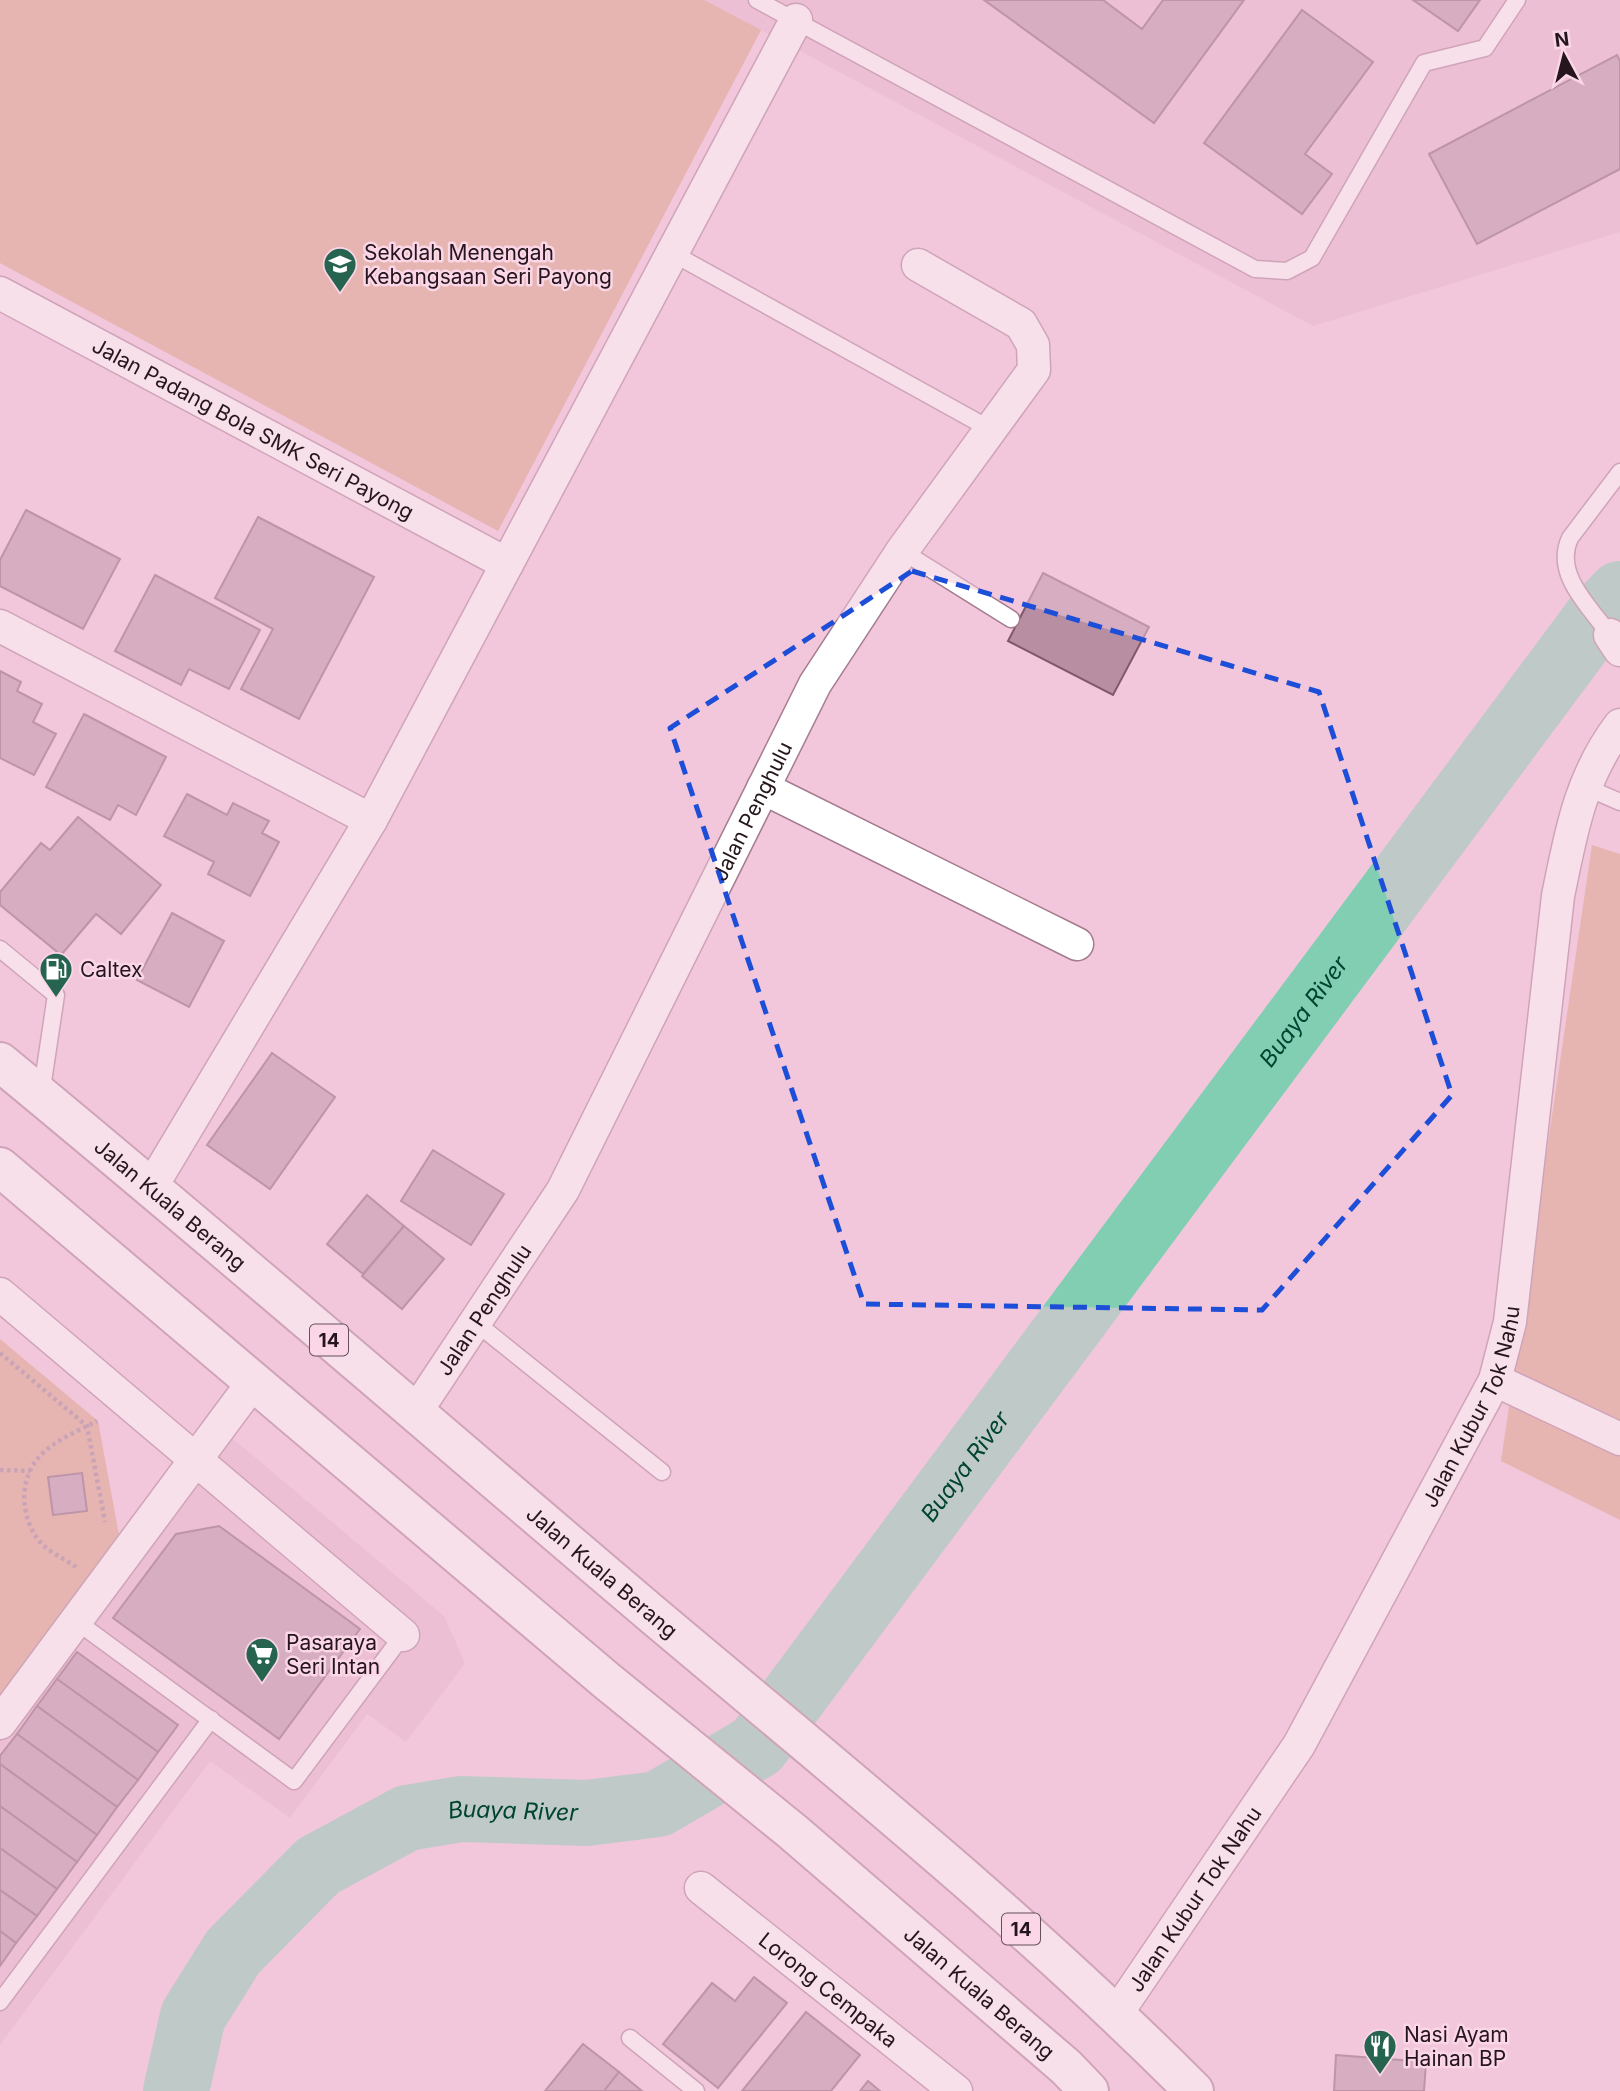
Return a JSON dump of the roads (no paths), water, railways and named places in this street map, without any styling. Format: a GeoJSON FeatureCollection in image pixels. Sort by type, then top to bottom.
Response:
{"type":"FeatureCollection","features":[{"type":"Feature","properties":{"kind":"highway","name":"Jalan Kuala Berang"},"geometry":{"type":"LineString","coordinates":[[0,1062],[658,1619],[843,1772],[1117,2013],[1194,2091]]}},
{"type":"Feature","properties":{"kind":"highway","name":"Jalan Kuala Berang"},"geometry":{"type":"LineString","coordinates":[[0,1167],[607,1681],[793,1832],[1066,2067],[1084,2089]]}},
{"type":"Feature","properties":{"kind":"street"},"geometry":{"type":"LineString","coordinates":[[150,1189],[371,820],[796,20]]}},
{"type":"Feature","properties":{"kind":"street","name":"Jalan Penghulu"},"geometry":{"type":"LineString","coordinates":[[415,1413],[563,1190],[815,684],[902,551],[1034,370],[1033,345],[1021,324],[918,265]]}},
{"type":"Feature","properties":{"kind":"street","name":"Jalan Padang Bola SMK Seri Payong"},"geometry":{"type":"LineString","coordinates":[[0,293],[507,564]]}},
{"type":"Feature","properties":{"kind":"street"},"geometry":{"type":"LineString","coordinates":[[0,626],[371,820]]}},
{"type":"Feature","properties":{"kind":"street","name":"Jalan Kubur Tok Nahu"},"geometry":{"type":"LineString","coordinates":[[1117,2013],[1299,1745],[1495,1380],[1510,1322],[1559,896],[1567,848],[1584,786],[1620,725]]}},
{"type":"Feature","properties":{"kind":"street"},"geometry":{"type":"LineString","coordinates":[[764,788],[1076,944]]}},
{"type":"Feature","properties":{"kind":"street"},"geometry":{"type":"LineString","coordinates":[[0,1294],[402,1634]]}},
{"type":"Feature","properties":{"kind":"street"},"geometry":{"type":"LineString","coordinates":[[1495,1380],[1620,1440]]}},
{"type":"Feature","properties":{"kind":"street"},"geometry":{"type":"LineString","coordinates":[[0,1723],[254,1381]]}},
{"type":"Feature","properties":{"kind":"street","name":"Lorong Cempaka"},"geometry":{"type":"LineString","coordinates":[[701,1888],[956,2091]]}},
{"type":"Feature","properties":{"kind":"lane"},"geometry":{"type":"LineString","coordinates":[[757,0],[1255,269],[1287,271],[1312,258],[1424,63],[1485,48],[1517,0]]}},
{"type":"Feature","properties":{"kind":"lane"},"geometry":{"type":"LineString","coordinates":[[672,253],[990,429]]}},
{"type":"Feature","properties":{"kind":"lane"},"geometry":{"type":"LineString","coordinates":[[1615,643],[1568,577],[1565,548],[1620,472]]}},
{"type":"Feature","properties":{"kind":"lane"},"geometry":{"type":"LineString","coordinates":[[902,551],[1011,619]]}},
{"type":"Feature","properties":{"kind":"lane"},"geometry":{"type":"LineString","coordinates":[[1584,786],[1620,802]]}},
{"type":"Feature","properties":{"kind":"lane"},"geometry":{"type":"LineString","coordinates":[[0,949],[56,995],[41,1096]]}},
{"type":"Feature","properties":{"kind":"lane"},"geometry":{"type":"LineString","coordinates":[[475,1322],[662,1472]]}},
{"type":"Feature","properties":{"kind":"lane"},"geometry":{"type":"LineString","coordinates":[[76,1621],[294,1781],[402,1634]]}},
{"type":"Feature","properties":{"kind":"lane"},"geometry":{"type":"LineString","coordinates":[[0,2003],[211,1719]]}},
{"type":"Feature","properties":{"kind":"lane"},"geometry":{"type":"LineString","coordinates":[[630,2038],[696,2091]]}},
{"type":"Feature","properties":{"kind":"waterway","name":"Buaya River"},"geometry":{"type":"LineString","coordinates":[[176,2091],[193,2016],[233,1952],[318,1866],[407,1818],[461,1809],[587,1813],[658,1804],[757,1746],[1595,620],[1620,594]]}},
{"type":"Feature","properties":{"kind":"place","name":"Sekolah Menengah Kebangsaan Seri Payong"},"geometry":{"type":"Point","coordinates":[340,294]}},
{"type":"Feature","properties":{"kind":"place","name":"Caltex"},"geometry":{"type":"Point","coordinates":[56,999]}},
{"type":"Feature","properties":{"kind":"place","name":"Pasaraya Seri Intan"},"geometry":{"type":"Point","coordinates":[262,1684]}},
{"type":"Feature","properties":{"kind":"place","name":"Nasi Ayam Hainan BP"},"geometry":{"type":"Point","coordinates":[1380,2076]}}]}
